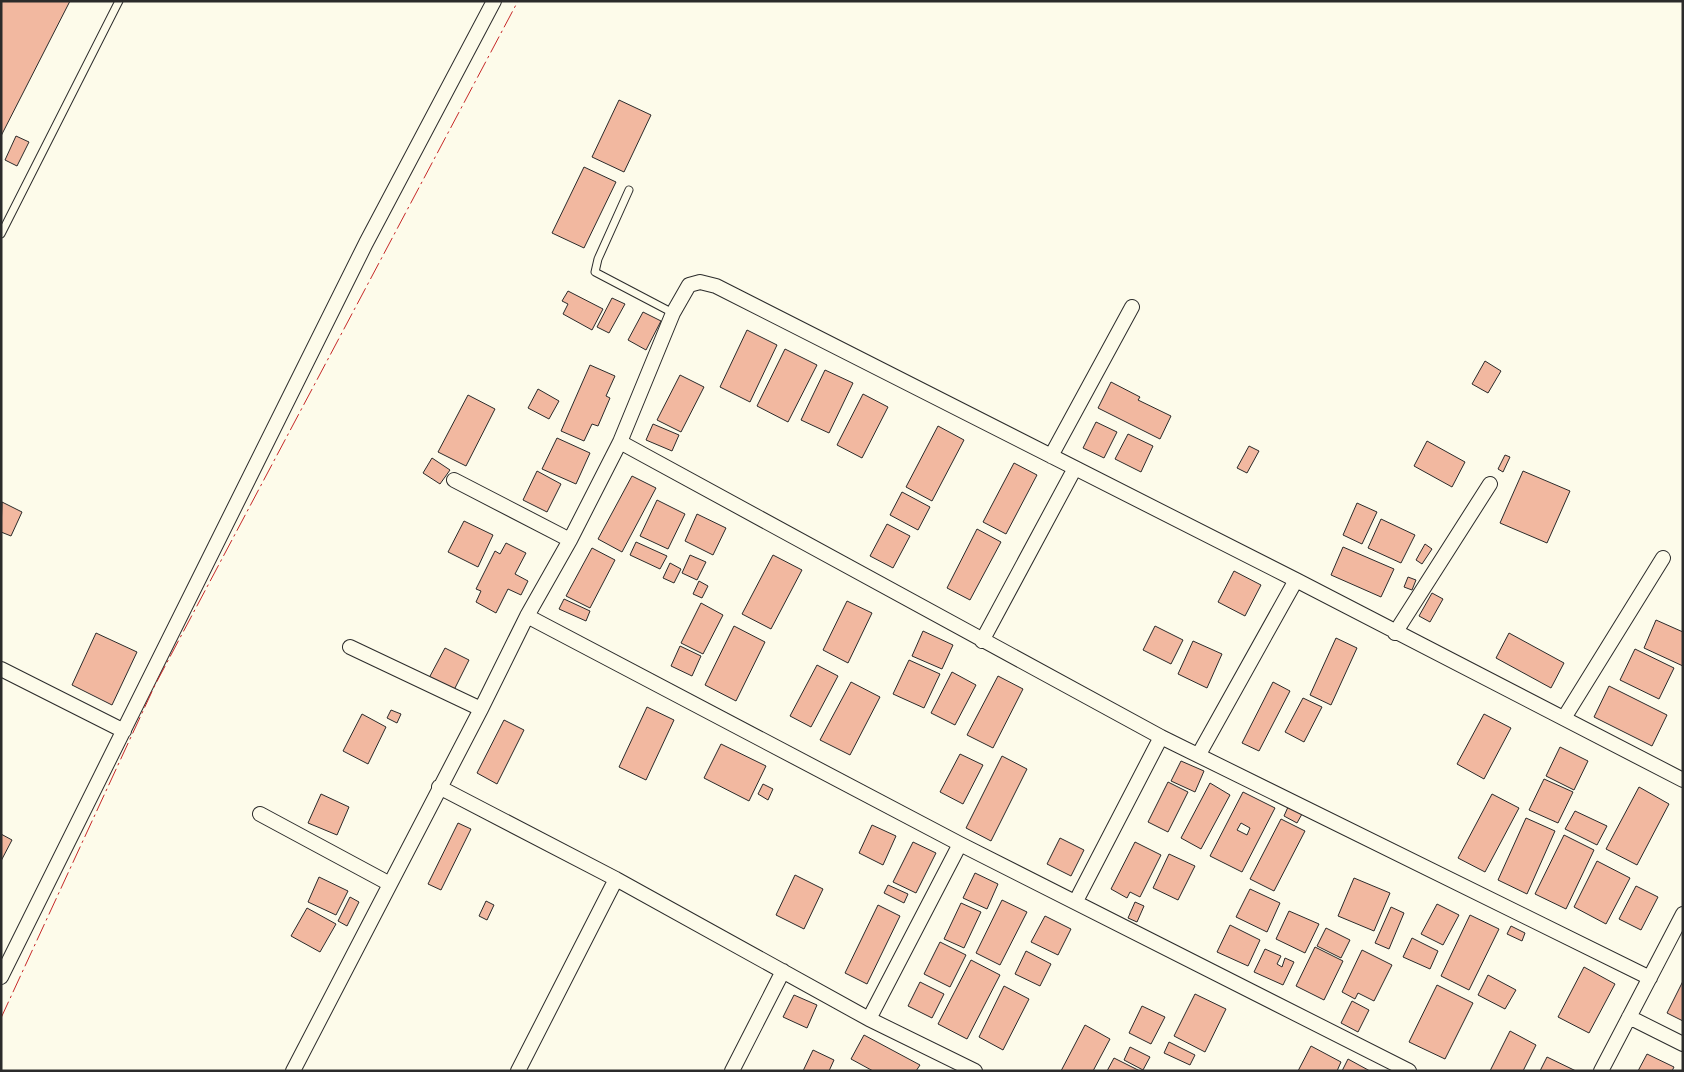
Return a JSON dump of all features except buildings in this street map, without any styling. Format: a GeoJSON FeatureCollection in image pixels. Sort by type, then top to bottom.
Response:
{"type":"FeatureCollection","features":[{"type":"Feature","properties":{"kind":"street"},"geometry":{"type":"LineString","coordinates":[[1,977],[366,243],[494,1]]}},
{"type":"Feature","properties":{"kind":"street"},"geometry":{"type":"LineString","coordinates":[[293,1071],[481,709],[527,616],[570,540],[620,442],[673,313],[689,285],[700,282],[716,286],[1296,580],[1395,633],[1683,780]]}},
{"type":"Feature","properties":{"kind":"street"},"geometry":{"type":"LineString","coordinates":[[1051,456],[1132,307]]}},
{"type":"Feature","properties":{"kind":"street"},"geometry":{"type":"LineString","coordinates":[[620,442],[1161,737],[1199,754],[1650,978]]}},
{"type":"Feature","properties":{"kind":"street"},"geometry":{"type":"LineString","coordinates":[[982,641],[1075,468]]}},
{"type":"Feature","properties":{"kind":"street"},"geometry":{"type":"LineString","coordinates":[[454,480],[570,540]]}},
{"type":"Feature","properties":{"kind":"street"},"geometry":{"type":"LineString","coordinates":[[1395,633],[1490,484]]}},
{"type":"Feature","properties":{"kind":"street"},"geometry":{"type":"LineString","coordinates":[[1564,718],[1663,558]]}},
{"type":"Feature","properties":{"kind":"street"},"geometry":{"type":"LineString","coordinates":[[1199,754],[1296,580]]}},
{"type":"Feature","properties":{"kind":"street"},"geometry":{"type":"LineString","coordinates":[[527,616],[960,844],[1409,1071]]}},
{"type":"Feature","properties":{"kind":"street"},"geometry":{"type":"LineString","coordinates":[[350,647],[481,709]]}},
{"type":"Feature","properties":{"kind":"street"},"geometry":{"type":"LineString","coordinates":[[1,669],[124,731]]}},
{"type":"Feature","properties":{"kind":"street"},"geometry":{"type":"LineString","coordinates":[[1076,901],[1161,737]]}},
{"type":"Feature","properties":{"kind":"street"},"geometry":{"type":"LineString","coordinates":[[439,787],[616,879],[950,1065],[975,1071]]}},
{"type":"Feature","properties":{"kind":"street"},"geometry":{"type":"LineString","coordinates":[[260,814],[390,884]]}},
{"type":"Feature","properties":{"kind":"street"},"geometry":{"type":"LineString","coordinates":[[869,1019],[960,844]]}},
{"type":"Feature","properties":{"kind":"street"},"geometry":{"type":"LineString","coordinates":[[518,1071],[616,879]]}},
{"type":"Feature","properties":{"kind":"street"},"geometry":{"type":"LineString","coordinates":[[1601,1071],[1683,914]]}},
{"type":"Feature","properties":{"kind":"street"},"geometry":{"type":"LineString","coordinates":[[732,1071],[783,971]]}},
{"type":"Feature","properties":{"kind":"street"},"geometry":{"type":"LineString","coordinates":[[1629,1017],[1683,1044]]}},
{"type":"Feature","properties":{"kind":"lane"},"geometry":{"type":"LineString","coordinates":[[1,234],[119,1]]}},
{"type":"Feature","properties":{"kind":"lane"},"geometry":{"type":"LineString","coordinates":[[629,190],[598,259],[595,272],[673,313]]}},
{"type":"Feature","properties":{"kind":"power"},"geometry":{"type":"LineString","coordinates":[[1,1018],[155,685],[518,1]]}}]}
